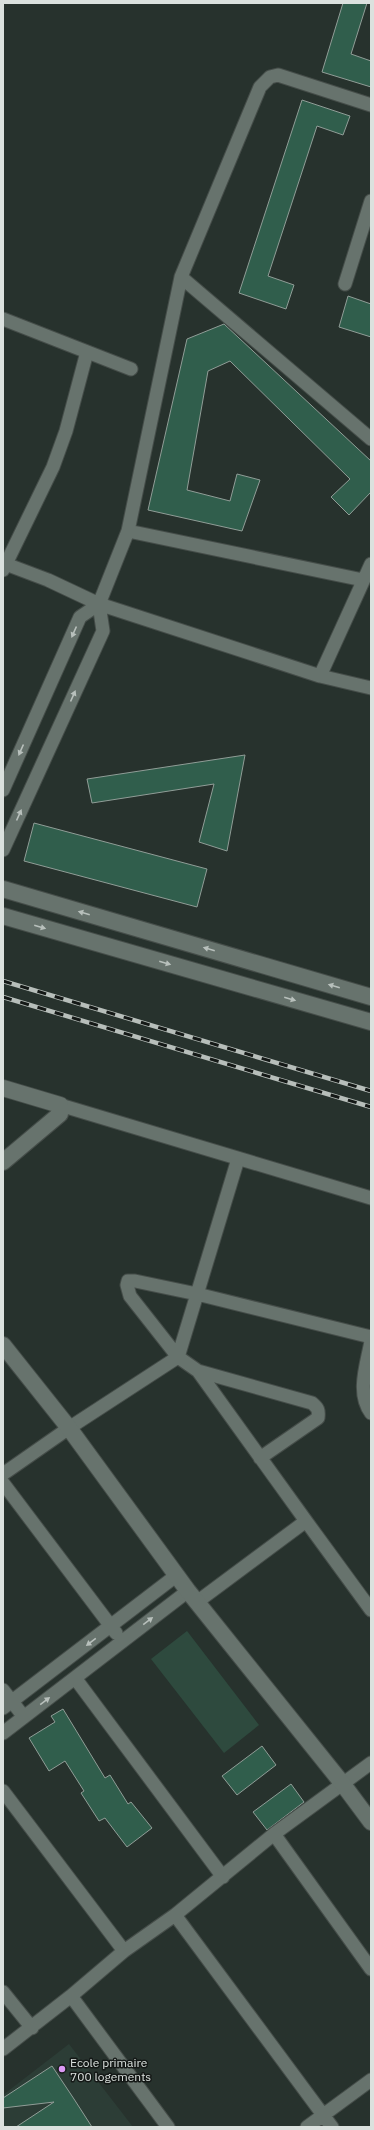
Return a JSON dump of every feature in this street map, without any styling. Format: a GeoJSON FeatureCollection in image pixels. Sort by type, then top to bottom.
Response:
{"type":"FeatureCollection","features":[{"type":"Feature","properties":{"kind":"street"},"geometry":{"type":"LineString","coordinates":[[3,850],[102,631],[100,604],[128,531],[181,277],[260,87],[264,81],[278,75],[371,105]]}},
{"type":"Feature","properties":{"kind":"street"},"geometry":{"type":"LineString","coordinates":[[345,284],[371,201]]}},
{"type":"Feature","properties":{"kind":"street"},"geometry":{"type":"LineString","coordinates":[[181,277],[371,439]]}},
{"type":"Feature","properties":{"kind":"street"},"geometry":{"type":"LineString","coordinates":[[3,319],[131,369]]}},
{"type":"Feature","properties":{"kind":"street"},"geometry":{"type":"LineString","coordinates":[[87,352],[66,431],[53,467],[4,566],[48,580],[100,604],[320,676],[371,688]]}},
{"type":"Feature","properties":{"kind":"street"},"geometry":{"type":"LineString","coordinates":[[128,531],[363,580]]}},
{"type":"Feature","properties":{"kind":"street"},"geometry":{"type":"LineString","coordinates":[[320,676],[371,564]]}},
{"type":"Feature","properties":{"kind":"street"},"geometry":{"type":"LineString","coordinates":[[4,785],[80,617],[100,604]]}},
{"type":"Feature","properties":{"kind":"street"},"geometry":{"type":"LineString","coordinates":[[3,889],[371,997]]}},
{"type":"Feature","properties":{"kind":"street"},"geometry":{"type":"LineString","coordinates":[[3,916],[371,1022]]}},
{"type":"Feature","properties":{"kind":"street"},"geometry":{"type":"LineString","coordinates":[[3,1088],[238,1160],[371,1198]]}},
{"type":"Feature","properties":{"kind":"street"},"geometry":{"type":"LineString","coordinates":[[3,1162],[55,1120],[60,1114],[60,1106]]}},
{"type":"Feature","properties":{"kind":"street"},"geometry":{"type":"LineString","coordinates":[[3,1474],[68,1428],[178,1357],[238,1160]]}},
{"type":"Feature","properties":{"kind":"street"},"geometry":{"type":"LineString","coordinates":[[260,1458],[318,1418],[319,1412],[316,1407],[312,1403],[198,1371],[178,1357],[130,1296],[127,1285],[128,1281],[135,1281],[197,1294],[371,1338]]}},
{"type":"Feature","properties":{"kind":"street"},"geometry":{"type":"LineString","coordinates":[[371,1342],[363,1385],[364,1398],[371,1413]]}},
{"type":"Feature","properties":{"kind":"street"},"geometry":{"type":"LineString","coordinates":[[3,1345],[68,1428],[193,1596],[342,1783],[371,1822]]}},
{"type":"Feature","properties":{"kind":"street"},"geometry":{"type":"LineString","coordinates":[[198,1371],[371,1610]]}},
{"type":"Feature","properties":{"kind":"street"},"geometry":{"type":"LineString","coordinates":[[3,1483],[122,1641]]}},
{"type":"Feature","properties":{"kind":"street"},"geometry":{"type":"LineString","coordinates":[[3,1733],[122,1641],[306,1521]]}},
{"type":"Feature","properties":{"kind":"street"},"geometry":{"type":"LineString","coordinates":[[7,1704],[112,1626],[177,1575]]}},
{"type":"Feature","properties":{"kind":"street"},"geometry":{"type":"LineString","coordinates":[[75,1678],[223,1877]]}},
{"type":"Feature","properties":{"kind":"street"},"geometry":{"type":"LineString","coordinates":[[3,1690],[7,1704],[24,1717]]}},
{"type":"Feature","properties":{"kind":"street"},"geometry":{"type":"LineString","coordinates":[[3,2049],[32,2028],[124,1950],[175,1916],[274,1834],[371,1763]]}},
{"type":"Feature","properties":{"kind":"street"},"geometry":{"type":"LineString","coordinates":[[3,1791],[124,1950]]}},
{"type":"Feature","properties":{"kind":"street"},"geometry":{"type":"LineString","coordinates":[[274,1834],[371,1969]]}},
{"type":"Feature","properties":{"kind":"street"},"geometry":{"type":"LineString","coordinates":[[175,1916],[332,2127]]}},
{"type":"Feature","properties":{"kind":"street"},"geometry":{"type":"LineString","coordinates":[[3,1992],[32,2028]]}},
{"type":"Feature","properties":{"kind":"street"},"geometry":{"type":"LineString","coordinates":[[71,1996],[168,2127]]}},
{"type":"Feature","properties":{"kind":"street"},"geometry":{"type":"LineString","coordinates":[[307,2127],[371,2080]]}},
{"type":"Feature","properties":{"kind":"shaded area"},"geometry":{"type":"Polygon","coordinates":[[[187,1631],[259,1725],[224,1753],[151,1659],[187,1631]]]}},
{"type":"Feature","properties":{"kind":"shaded area","name":"Ecole primaire 700 logements"},"geometry":{"type":"Polygon","coordinates":[[[69,2044],[133,2127],[3,2127],[3,2095],[69,2044]]]}},
{"type":"Feature","properties":{"kind":"building"},"geometry":{"type":"Polygon","coordinates":[[[343,3],[367,3],[351,54],[371,61],[371,87],[322,72],[343,3]]]}},
{"type":"Feature","properties":{"kind":"building"},"geometry":{"type":"Polygon","coordinates":[[[302,100],[350,116],[343,135],[317,126],[268,276],[294,285],[286,309],[239,293],[302,100]]]}},
{"type":"Feature","properties":{"kind":"building"},"geometry":{"type":"Polygon","coordinates":[[[348,296],[371,304],[371,337],[339,327],[348,296]]]}},
{"type":"Feature","properties":{"kind":"building"},"geometry":{"type":"Polygon","coordinates":[[[224,324],[371,461],[371,492],[349,515],[331,497],[350,479],[230,361],[208,371],[187,490],[230,501],[237,474],[260,480],[242,531],[148,510],[187,339],[224,324]]]}},
{"type":"Feature","properties":{"kind":"building"},"geometry":{"type":"Polygon","coordinates":[[[245,755],[227,851],[199,842],[214,784],[92,803],[87,779],[245,755]]]}},
{"type":"Feature","properties":{"kind":"building"},"geometry":{"type":"Polygon","coordinates":[[[34,823],[207,869],[197,907],[24,861],[34,823]]]}},
{"type":"Feature","properties":{"kind":"building"},"geometry":{"type":"Polygon","coordinates":[[[63,1709],[105,1778],[110,1775],[128,1804],[131,1802],[152,1828],[127,1847],[105,1818],[99,1821],[81,1793],[84,1791],[65,1761],[49,1771],[29,1738],[55,1722],[51,1716],[63,1709]]]}},
{"type":"Feature","properties":{"kind":"building"},"geometry":{"type":"Polygon","coordinates":[[[262,1746],[276,1765],[237,1795],[222,1776],[262,1746]]]}},
{"type":"Feature","properties":{"kind":"building"},"geometry":{"type":"Polygon","coordinates":[[[291,1784],[304,1802],[267,1830],[253,1812],[291,1784]]]}},
{"type":"Feature","properties":{"kind":"building"},"geometry":{"type":"Polygon","coordinates":[[[52,2066],[92,2127],[16,2127],[54,2102],[3,2108],[3,2098],[52,2066]]]}},
{"type":"Feature","properties":{"kind":"railway"},"geometry":{"type":"LineString","coordinates":[[3,981],[371,1091]]}},
{"type":"Feature","properties":{"kind":"railway"},"geometry":{"type":"LineString","coordinates":[[3,997],[371,1107]]}},
{"type":"Feature","properties":{"kind":"place","name":"Ecole primaire 700 logements"},"geometry":{"type":"Point","coordinates":[62,2069]}}]}
